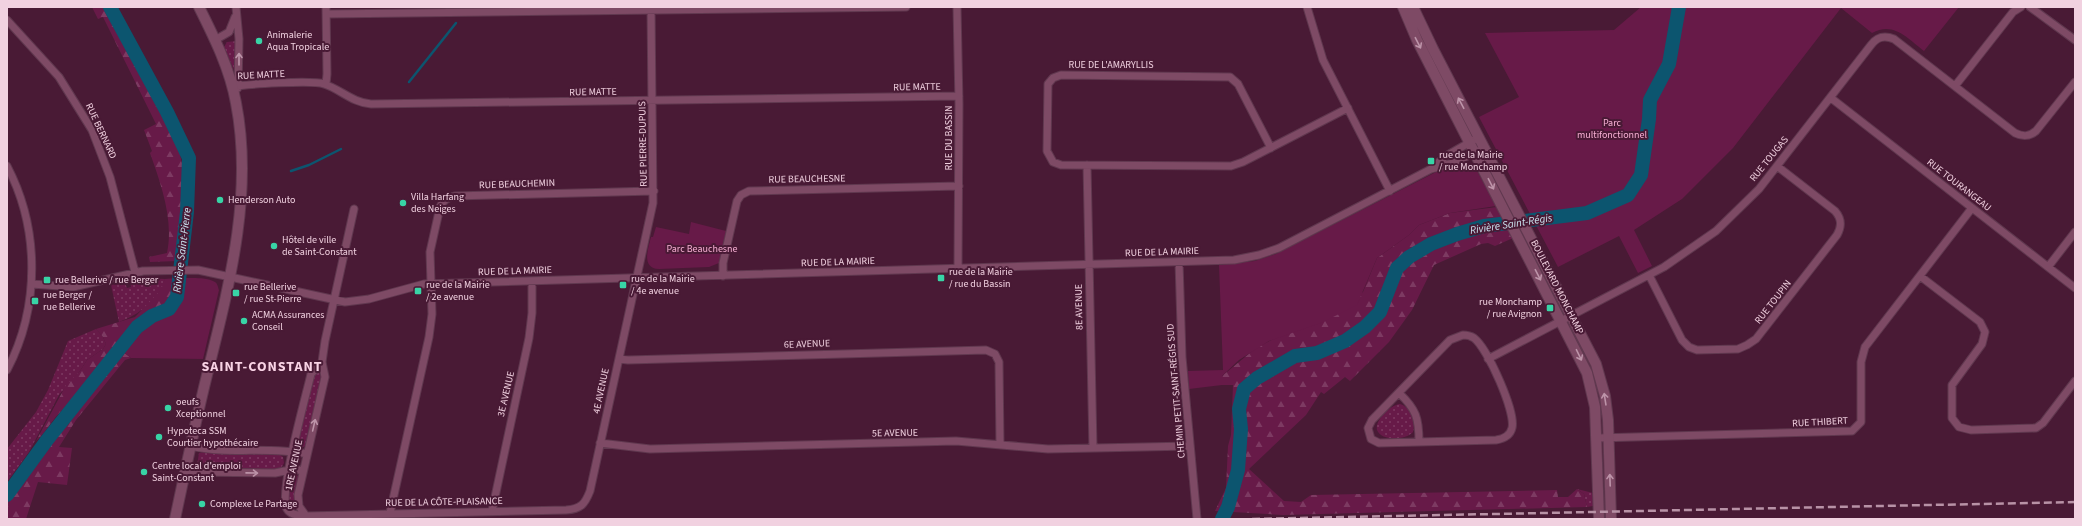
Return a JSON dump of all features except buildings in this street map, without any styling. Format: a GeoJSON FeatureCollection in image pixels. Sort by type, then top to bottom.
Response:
{"type":"FeatureCollection","features":[{"type":"Feature","properties":{"kind":"street"},"geometry":{"type":"LineString","coordinates":[[199,7],[215,40],[235,89]]}},
{"type":"Feature","properties":{"kind":"street"},"geometry":{"type":"LineString","coordinates":[[326,84],[326,10],[906,7]]}},
{"type":"Feature","properties":{"kind":"street","name":"RUE DU BASSIN"},"geometry":{"type":"LineString","coordinates":[[957,7],[959,186],[958,268]]}},
{"type":"Feature","properties":{"kind":"street"},"geometry":{"type":"LineString","coordinates":[[1306,7],[1320,51],[1390,191]]}},
{"type":"Feature","properties":{"kind":"street","name":"BOULEVARD MONCHAMP"},"geometry":{"type":"LineString","coordinates":[[1403,7],[1413,32],[1561,320],[1583,364],[1590,382],[1595,406],[1599,519]]}},
{"type":"Feature","properties":{"kind":"street","name":"BOULEVARD MONCHAMP"},"geometry":{"type":"LineString","coordinates":[[1414,7],[1421,26],[1572,315],[1600,374],[1605,396],[1609,438],[1611,519]]}},
{"type":"Feature","properties":{"kind":"street"},"geometry":{"type":"LineString","coordinates":[[1955,86],[2013,12],[2021,7]]}},
{"type":"Feature","properties":{"kind":"street"},"geometry":{"type":"LineString","coordinates":[[2030,7],[2075,40]]}},
{"type":"Feature","properties":{"kind":"street"},"geometry":{"type":"LineString","coordinates":[[215,40],[229,32],[234,24],[236,9]]}},
{"type":"Feature","properties":{"kind":"street"},"geometry":{"type":"LineString","coordinates":[[175,519],[185,470],[231,277],[239,224],[241,188],[240,134],[235,89],[236,9]]}},
{"type":"Feature","properties":{"kind":"street","name":"RUE PIERRE-DUPUIS"},"geometry":{"type":"LineString","coordinates":[[636,278],[654,191],[651,9]]}},
{"type":"Feature","properties":{"kind":"street","name":"RUE BERNARD"},"geometry":{"type":"LineString","coordinates":[[7,20],[59,77],[92,130],[110,177],[135,272]]}},
{"type":"Feature","properties":{"kind":"street","name":"RUE TOUGAS"},"geometry":{"type":"LineString","coordinates":[[1488,359],[1649,275],[1677,259],[1716,231],[1749,200],[1831,98],[1873,42],[1879,38],[1885,36],[1898,42],[2015,133],[2026,136],[2033,134],[2039,128],[2075,82]]}},
{"type":"Feature","properties":{"kind":"street","name":"RUE DE L'AMARYLLIS"},"geometry":{"type":"LineString","coordinates":[[1271,148],[1238,84],[1230,77],[1057,76],[1049,82],[1047,88],[1048,155],[1056,164],[1223,166],[1243,162],[1271,148],[1348,108]]}},
{"type":"Feature","properties":{"kind":"street","name":"RUE MATTE"},"geometry":{"type":"LineString","coordinates":[[235,89],[318,83],[326,84],[365,103],[652,101],[958,96]]}},
{"type":"Feature","properties":{"kind":"street","name":"RUE TOURANGEAU"},"geometry":{"type":"LineString","coordinates":[[1831,98],[2075,288]]}},
{"type":"Feature","properties":{"kind":"street","name":"RUE DE LA MAIRIE"},"geometry":{"type":"LineString","coordinates":[[32,284],[73,287],[135,272],[191,269],[334,301],[369,299],[419,284],[1234,260],[1272,251],[1431,169],[1446,156],[1480,137]]}},
{"type":"Feature","properties":{"kind":"street","name":"RUE DE LA MAIRIE"},"geometry":{"type":"LineString","coordinates":[[1431,169],[1453,163],[1485,148]]}},
{"type":"Feature","properties":{"kind":"street","name":"8E AVENUE"},"geometry":{"type":"LineString","coordinates":[[1087,165],[1093,448]]}},
{"type":"Feature","properties":{"kind":"street"},"geometry":{"type":"LineString","coordinates":[[7,166],[20,196],[27,222],[31,250],[32,284],[25,325],[7,370]]}},
{"type":"Feature","properties":{"kind":"street","name":"RUE TOUPIN"},"geometry":{"type":"LineString","coordinates":[[1649,275],[1682,340],[1689,348],[1697,350],[1738,348],[1747,345],[1756,339],[1837,235],[1841,227],[1840,217],[1835,211],[1777,166]]}},
{"type":"Feature","properties":{"kind":"street","name":"RUE BEAUCHESNE"},"geometry":{"type":"LineString","coordinates":[[723,276],[723,263],[737,201],[741,195],[749,191],[959,186]]}},
{"type":"Feature","properties":{"kind":"street","name":"RUE BEAUCHEMIN"},"geometry":{"type":"LineString","coordinates":[[390,513],[429,337],[431,320],[431,246],[440,207],[448,198],[654,191]]}},
{"type":"Feature","properties":{"kind":"street","name":"RUE THIBERT"},"geometry":{"type":"LineString","coordinates":[[1597,438],[1852,431],[1861,422],[1860,366],[1863,352],[1868,342],[1972,208]]}},
{"type":"Feature","properties":{"kind":"street","name":"1RE AVENUE"},"geometry":{"type":"LineString","coordinates":[[306,516],[300,509],[298,501],[303,471],[325,378],[322,362],[354,209]]}},
{"type":"Feature","properties":{"kind":"street"},"geometry":{"type":"LineString","coordinates":[[2048,267],[2075,232]]}},
{"type":"Feature","properties":{"kind":"street","name":"CHEMIN PETIT-SAINT-RÉGIS SUD"},"geometry":{"type":"LineString","coordinates":[[1179,262],[1182,357],[1197,519]]}},
{"type":"Feature","properties":{"kind":"street"},"geometry":{"type":"LineString","coordinates":[[1920,276],[1980,322],[1985,332],[1982,344],[1952,385],[1952,418],[1959,427],[1971,430],[2036,428],[2043,423],[2075,381]]}},
{"type":"Feature","properties":{"kind":"street","name":"4E AVENUE"},"geometry":{"type":"LineString","coordinates":[[582,506],[590,491],[636,278]]}},
{"type":"Feature","properties":{"kind":"street","name":"3E AVENUE"},"geometry":{"type":"LineString","coordinates":[[492,511],[529,338],[532,313],[532,281]]}},
{"type":"Feature","properties":{"kind":"street"},"geometry":{"type":"LineString","coordinates":[[1459,335],[1466,335],[1475,339],[1488,359],[1509,405],[1512,425],[1510,434],[1505,438],[1496,440],[1379,443],[1369,436],[1369,424],[1450,340],[1459,335]]}},
{"type":"Feature","properties":{"kind":"street","name":"6E AVENUE"},"geometry":{"type":"LineString","coordinates":[[619,359],[628,360],[976,349],[986,350],[996,354],[999,368],[1000,445]]}},
{"type":"Feature","properties":{"kind":"street","name":"1RE AVENUE"},"geometry":{"type":"LineString","coordinates":[[306,516],[295,514],[287,509],[285,495],[287,472],[311,374],[322,362]]}},
{"type":"Feature","properties":{"kind":"street"},"geometry":{"type":"LineString","coordinates":[[1399,393],[1411,405],[1417,415],[1419,442]]}},
{"type":"Feature","properties":{"kind":"street","name":"5E AVENUE"},"geometry":{"type":"LineString","coordinates":[[600,442],[650,449],[956,441],[1048,449],[1190,446]]}},
{"type":"Feature","properties":{"kind":"street"},"geometry":{"type":"LineString","coordinates":[[191,446],[207,448],[293,451],[307,454]]}},
{"type":"Feature","properties":{"kind":"street"},"geometry":{"type":"LineString","coordinates":[[185,470],[198,472],[287,472],[294,469],[303,471]]}},
{"type":"Feature","properties":{"kind":"street","name":"RUE DE LA CÔTE-PLAISANCE"},"geometry":{"type":"LineString","coordinates":[[306,516],[572,510],[582,506]]}},
{"type":"Feature","properties":{"kind":"green space"},"geometry":{"type":"Polygon","coordinates":[[[92,7],[103,7],[178,145],[185,177],[177,261],[150,262],[149,257],[167,253],[169,240],[168,215],[162,190],[150,153],[152,151],[144,130],[156,124],[103,17],[98,19],[92,7]]]}},
{"type":"Feature","properties":{"kind":"green space","name":"Parc multifonctionnel"},"geometry":{"type":"Polygon","coordinates":[[[1641,7],[1959,7],[1924,51],[1894,30],[1887,29],[1872,33],[1841,8],[1733,148],[1682,199],[1634,230],[1652,266],[1638,273],[1619,236],[1558,267],[1479,117],[1519,97],[1485,33],[1614,30],[1641,7]]]}},
{"type":"Feature","properties":{"kind":"green space"},"geometry":{"type":"Polygon","coordinates":[[[237,41],[236,70],[234,70],[224,47],[227,42],[237,41]]]}},
{"type":"Feature","properties":{"kind":"green space"},"geometry":{"type":"Polygon","coordinates":[[[1466,164],[1475,167],[1496,206],[1450,213],[1419,225],[1409,235],[1377,258],[1357,305],[1323,322],[1269,341],[1239,360],[1222,376],[1222,385],[1189,389],[1188,371],[1223,370],[1219,265],[1255,261],[1276,254],[1436,172],[1459,165],[1460,167],[1466,164]]]}},
{"type":"Feature","properties":{"kind":"green space"},"geometry":{"type":"Polygon","coordinates":[[[1497,207],[1513,238],[1495,246],[1488,243],[1481,244],[1434,265],[1412,310],[1389,342],[1350,381],[1345,377],[1324,394],[1321,392],[1306,415],[1249,469],[1284,501],[1301,502],[1311,495],[1557,490],[1558,497],[1568,497],[1577,489],[1584,494],[1587,507],[1283,515],[1215,511],[1226,488],[1228,446],[1231,435],[1233,385],[1222,385],[1222,376],[1256,348],[1363,292],[1377,258],[1409,235],[1419,225],[1450,213],[1497,207]]]}},
{"type":"Feature","properties":{"kind":"green space","name":"Parc Beauchesne"},"geometry":{"type":"Polygon","coordinates":[[[691,222],[726,231],[719,263],[709,267],[653,268],[648,262],[647,252],[651,237],[653,237],[656,227],[689,234],[691,222]]]}},
{"type":"Feature","properties":{"kind":"green space"},"geometry":{"type":"Polygon","coordinates":[[[145,278],[165,279],[158,294],[147,306],[134,315],[119,322],[111,285],[125,283],[127,288],[131,287],[130,281],[145,278]]]}},
{"type":"Feature","properties":{"kind":"green space"},"geometry":{"type":"Polygon","coordinates":[[[177,278],[176,288],[165,307],[135,322],[126,337],[115,346],[73,403],[62,410],[36,441],[66,385],[80,371],[87,360],[103,349],[106,344],[103,337],[96,329],[135,317],[159,292],[165,279],[177,278]]]}},
{"type":"Feature","properties":{"kind":"green space"},"geometry":{"type":"Polygon","coordinates":[[[183,278],[212,280],[217,284],[219,290],[203,359],[131,358],[122,351],[145,322],[170,312],[181,296],[183,278]]]}},
{"type":"Feature","properties":{"kind":"green space"},"geometry":{"type":"Polygon","coordinates":[[[96,329],[103,337],[106,344],[103,349],[87,360],[80,371],[59,395],[29,452],[7,482],[7,449],[36,412],[48,390],[68,341],[96,329]]]}},
{"type":"Feature","properties":{"kind":"green space"},"geometry":{"type":"Polygon","coordinates":[[[122,351],[131,358],[125,360],[76,420],[59,447],[72,448],[67,485],[38,482],[26,519],[7,519],[7,501],[56,434],[122,351]]]}},
{"type":"Feature","properties":{"kind":"green space"},"geometry":{"type":"Polygon","coordinates":[[[318,371],[322,375],[307,445],[301,448],[298,445],[298,440],[313,374],[318,371]]]}},
{"type":"Feature","properties":{"kind":"green space"},"geometry":{"type":"Polygon","coordinates":[[[1400,404],[1407,408],[1412,415],[1414,424],[1413,432],[1405,437],[1399,438],[1388,438],[1379,434],[1377,430],[1378,422],[1388,410],[1400,404]]]}},
{"type":"Feature","properties":{"kind":"green space"},"geometry":{"type":"Polygon","coordinates":[[[199,453],[277,453],[283,457],[284,463],[281,468],[274,469],[200,468],[197,466],[199,453]]]}},
{"type":"Feature","properties":{"kind":"green space"},"geometry":{"type":"Polygon","coordinates":[[[294,474],[298,476],[294,501],[290,504],[288,493],[290,477],[294,474]]]}},
{"type":"Feature","properties":{"kind":"green space"},"geometry":{"type":"Polygon","coordinates":[[[1577,489],[1593,493],[1593,506],[1587,507],[1584,494],[1577,489]]]}},
{"type":"Feature","properties":{"kind":"waterway","name":"Rivière Saint-Pierre"},"geometry":{"type":"LineString","coordinates":[[7,495],[47,440],[137,327],[152,316],[169,309],[177,297],[187,212],[189,158],[167,112],[110,7]]}},
{"type":"Feature","properties":{"kind":"waterway","name":"Rivière Saint-Régis"},"geometry":{"type":"LineString","coordinates":[[1222,519],[1228,507],[1238,470],[1241,429],[1239,409],[1244,389],[1257,378],[1295,356],[1317,353],[1345,341],[1365,327],[1380,312],[1397,268],[1409,257],[1431,244],[1484,226],[1587,213],[1628,195],[1641,175],[1649,119],[1650,100],[1669,64],[1679,7]]}},
{"type":"Feature","properties":{"kind":"waterway"},"geometry":{"type":"LineString","coordinates":[[409,82],[456,23]]}},
{"type":"Feature","properties":{"kind":"waterway"},"geometry":{"type":"LineString","coordinates":[[291,171],[309,165],[341,149]]}},
{"type":"Feature","properties":{"kind":"railway"},"geometry":{"type":"LineString","coordinates":[[1252,519],[2075,502]]}},
{"type":"Feature","properties":{"kind":"place","name":"Animalerie Aqua Tropicale"},"geometry":{"type":"Point","coordinates":[259,41]}},
{"type":"Feature","properties":{"kind":"place","name":"rue de la Mairie / rue Monchamp"},"geometry":{"type":"Point","coordinates":[1431,161]}},
{"type":"Feature","properties":{"kind":"place","name":"Henderson Auto"},"geometry":{"type":"Point","coordinates":[220,200]}},
{"type":"Feature","properties":{"kind":"place","name":"Villa Harfang des Neiges"},"geometry":{"type":"Point","coordinates":[403,203]}},
{"type":"Feature","properties":{"kind":"place","name":"Hôtel de ville de Saint-Constant"},"geometry":{"type":"Point","coordinates":[274,246]}},
{"type":"Feature","properties":{"kind":"place","name":"rue de la Mairie / rue du Bassin"},"geometry":{"type":"Point","coordinates":[941,278]}},
{"type":"Feature","properties":{"kind":"place","name":"rue Bellerive / rue Berger"},"geometry":{"type":"Point","coordinates":[47,280]}},
{"type":"Feature","properties":{"kind":"place","name":"rue de la Mairie / 4e avenue"},"geometry":{"type":"Point","coordinates":[623,285]}},
{"type":"Feature","properties":{"kind":"place","name":"rue de la Mairie / 2e avenue"},"geometry":{"type":"Point","coordinates":[418,291]}},
{"type":"Feature","properties":{"kind":"place","name":"rue Bellerive / rue St-Pierre"},"geometry":{"type":"Point","coordinates":[236,293]}},
{"type":"Feature","properties":{"kind":"place","name":"rue Berger / rue Bellerive"},"geometry":{"type":"Point","coordinates":[35,301]}},
{"type":"Feature","properties":{"kind":"place","name":"rue Monchamp / rue Avignon"},"geometry":{"type":"Point","coordinates":[1550,308]}},
{"type":"Feature","properties":{"kind":"place","name":"ACMA Assurances Conseil"},"geometry":{"type":"Point","coordinates":[244,321]}},
{"type":"Feature","properties":{"kind":"place","name":"oeufs Xceptionnel"},"geometry":{"type":"Point","coordinates":[168,408]}},
{"type":"Feature","properties":{"kind":"place","name":"Hypoteca SSM Courtier hypothécaire"},"geometry":{"type":"Point","coordinates":[159,437]}},
{"type":"Feature","properties":{"kind":"place","name":"Centre local d'emploi Saint-Constant"},"geometry":{"type":"Point","coordinates":[144,472]}},
{"type":"Feature","properties":{"kind":"place","name":"Complexe Le Partage"},"geometry":{"type":"Point","coordinates":[202,504]}},
{"type":"Feature","properties":{"kind":"district","name":"SAINT-CONSTANT"},"geometry":{"type":"Point","coordinates":[262,367]}}]}
